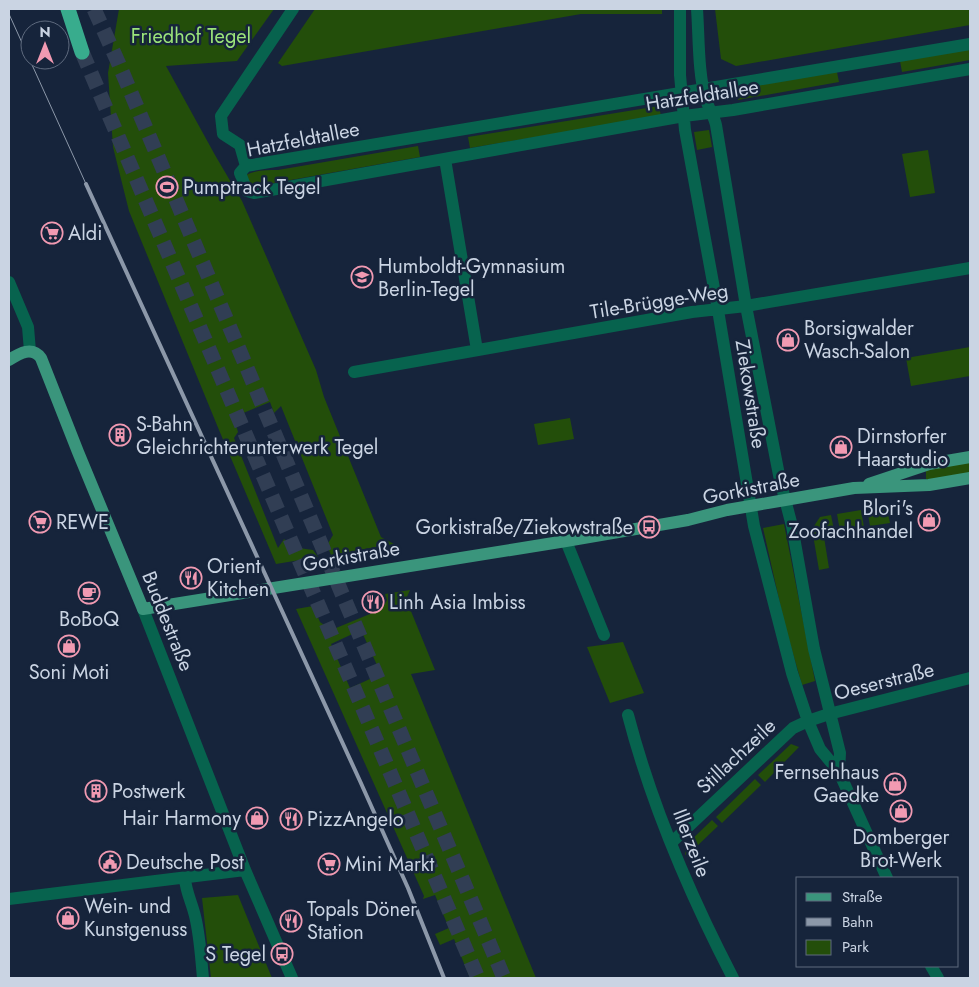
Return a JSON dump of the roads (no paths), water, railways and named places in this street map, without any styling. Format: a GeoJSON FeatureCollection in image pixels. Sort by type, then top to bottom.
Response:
{"type":"FeatureCollection","features":[{"type":"Feature","properties":{"kind":"highway"},"geometry":{"type":"LineString","coordinates":[[68,9],[82,52]]}},
{"type":"Feature","properties":{"kind":"main road"},"geometry":{"type":"LineString","coordinates":[[9,360],[20,353],[30,351]]}},
{"type":"Feature","properties":{"kind":"main road","name":"Buddestraße"},"geometry":{"type":"LineString","coordinates":[[30,351],[38,354],[41,358],[143,609]]}},
{"type":"Feature","properties":{"kind":"main road","name":"Gorkistraße"},"geometry":{"type":"LineString","coordinates":[[854,488],[928,464],[970,457]]}},
{"type":"Feature","properties":{"kind":"main road","name":"Gorkistraße"},"geometry":{"type":"LineString","coordinates":[[143,609],[566,541],[854,488],[929,485],[970,478]]}},
{"type":"Feature","properties":{"kind":"street"},"geometry":{"type":"LineString","coordinates":[[246,166],[240,145],[224,134],[221,116],[293,9]]}},
{"type":"Feature","properties":{"kind":"street","name":"Ziekowstraße"},"geometry":{"type":"LineString","coordinates":[[680,9],[684,116],[754,529],[792,673],[808,721],[820,749],[839,772],[887,877]]}},
{"type":"Feature","properties":{"kind":"street","name":"Ziekowstraße"},"geometry":{"type":"LineString","coordinates":[[697,9],[701,72],[706,100],[713,112],[746,306],[814,649],[840,753],[839,772]]}},
{"type":"Feature","properties":{"kind":"street","name":"Hatzfeldtallee"},"geometry":{"type":"LineString","coordinates":[[970,44],[246,166],[240,173],[247,191],[254,193],[684,116],[970,69]]}},
{"type":"Feature","properties":{"kind":"street"},"geometry":{"type":"LineString","coordinates":[[445,160],[477,350]]}},
{"type":"Feature","properties":{"kind":"street","name":"Tile-Brügge-Weg"},"geometry":{"type":"LineString","coordinates":[[354,372],[692,312],[746,306],[970,268]]}},
{"type":"Feature","properties":{"kind":"street"},"geometry":{"type":"LineString","coordinates":[[9,282],[28,327],[30,351]]}},
{"type":"Feature","properties":{"kind":"street"},"geometry":{"type":"LineString","coordinates":[[566,541],[604,635]]}},
{"type":"Feature","properties":{"kind":"street","name":"Buddestraße"},"geometry":{"type":"LineString","coordinates":[[143,609],[245,870],[292,978]]}},
{"type":"Feature","properties":{"kind":"street","name":"Oeserstraße"},"geometry":{"type":"LineString","coordinates":[[808,721],[970,678]]}},
{"type":"Feature","properties":{"kind":"street","name":"Illerzeile"},"geometry":{"type":"LineString","coordinates":[[628,715],[637,749],[671,844],[690,891],[734,978]]}},
{"type":"Feature","properties":{"kind":"street","name":"Stillachzeile"},"geometry":{"type":"LineString","coordinates":[[671,844],[793,728],[808,721]]}},
{"type":"Feature","properties":{"kind":"street"},"geometry":{"type":"LineString","coordinates":[[9,899],[245,870]]}},
{"type":"Feature","properties":{"kind":"street"},"geometry":{"type":"LineString","coordinates":[[184,879],[196,918],[203,978]]}},
{"type":"Feature","properties":{"kind":"street"},"geometry":{"type":"LineString","coordinates":[[932,967],[938,978]]}},
{"type":"Feature","properties":{"kind":"tunnel"},"geometry":{"type":"LineString","coordinates":[[94,9],[504,978]]}},
{"type":"Feature","properties":{"kind":"tunnel"},"geometry":{"type":"LineString","coordinates":[[82,52],[478,978]]}},
{"type":"Feature","properties":{"kind":"tram line"},"geometry":{"type":"LineString","coordinates":[[9,14],[86,184]]}},
{"type":"Feature","properties":{"kind":"railway"},"geometry":{"type":"LineString","coordinates":[[86,184],[360,781],[408,888],[444,978]]}},
{"type":"Feature","properties":{"kind":"place","name":"Pumptrack Tegel"},"geometry":{"type":"Point","coordinates":[167,187]}},
{"type":"Feature","properties":{"kind":"place","name":"Aldi"},"geometry":{"type":"Point","coordinates":[52,233]}},
{"type":"Feature","properties":{"kind":"place","name":"Humboldt-Gymnasium Berlin-Tegel"},"geometry":{"type":"Point","coordinates":[362,277]}},
{"type":"Feature","properties":{"kind":"place","name":"Borsigwalder Wasch-Salon"},"geometry":{"type":"Point","coordinates":[788,340]}},
{"type":"Feature","properties":{"kind":"place","name":"S-Bahn Gleichrichterunterwerk Tegel"},"geometry":{"type":"Point","coordinates":[120,435]}},
{"type":"Feature","properties":{"kind":"place","name":"Dirnstorfer Haarstudio"},"geometry":{"type":"Point","coordinates":[841,447]}},
{"type":"Feature","properties":{"kind":"place","name":"Blori's Zoofachhandel"},"geometry":{"type":"Point","coordinates":[929,520]}},
{"type":"Feature","properties":{"kind":"place","name":"REWE"},"geometry":{"type":"Point","coordinates":[40,522]}},
{"type":"Feature","properties":{"kind":"place","name":"Gorkistraße/Ziekowstraße"},"geometry":{"type":"Point","coordinates":[649,527]}},
{"type":"Feature","properties":{"kind":"place","name":"Orient Kitchen"},"geometry":{"type":"Point","coordinates":[191,578]}},
{"type":"Feature","properties":{"kind":"place","name":"BoBoQ"},"geometry":{"type":"Point","coordinates":[89,593]}},
{"type":"Feature","properties":{"kind":"place","name":"Linh Asia Imbiss"},"geometry":{"type":"Point","coordinates":[373,602]}},
{"type":"Feature","properties":{"kind":"place","name":"Soni Moti"},"geometry":{"type":"Point","coordinates":[69,646]}},
{"type":"Feature","properties":{"kind":"place","name":"Fernsehhaus Gaedke"},"geometry":{"type":"Point","coordinates":[895,784]}},
{"type":"Feature","properties":{"kind":"place","name":"Postwerk"},"geometry":{"type":"Point","coordinates":[96,791]}},
{"type":"Feature","properties":{"kind":"place","name":"Domberger Brot-Werk"},"geometry":{"type":"Point","coordinates":[901,811]}},
{"type":"Feature","properties":{"kind":"place","name":"Hair Harmony"},"geometry":{"type":"Point","coordinates":[257,818]}},
{"type":"Feature","properties":{"kind":"place","name":"PizzAngelo"},"geometry":{"type":"Point","coordinates":[291,819]}},
{"type":"Feature","properties":{"kind":"place","name":"Deutsche Post"},"geometry":{"type":"Point","coordinates":[110,862]}},
{"type":"Feature","properties":{"kind":"place","name":"Mini Markt"},"geometry":{"type":"Point","coordinates":[329,864]}},
{"type":"Feature","properties":{"kind":"place","name":"Wein- und Kunstgenuss"},"geometry":{"type":"Point","coordinates":[68,918]}},
{"type":"Feature","properties":{"kind":"place","name":"Topals Döner Station"},"geometry":{"type":"Point","coordinates":[291,921]}},
{"type":"Feature","properties":{"kind":"place","name":"S Tegel"},"geometry":{"type":"Point","coordinates":[282,954]}},
{"type":"Feature","properties":{"kind":"park label","name":"Friedhof Tegel"},"geometry":{"type":"Point","coordinates":[191,36]}}]}
